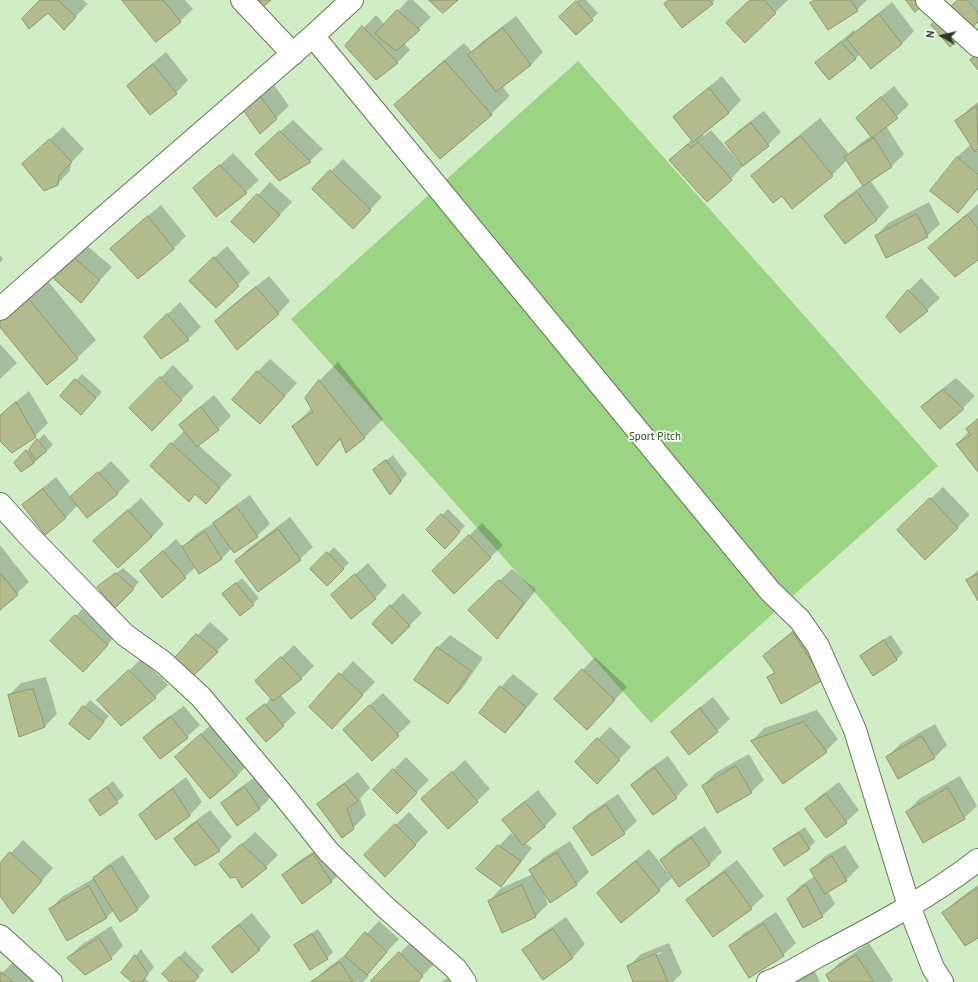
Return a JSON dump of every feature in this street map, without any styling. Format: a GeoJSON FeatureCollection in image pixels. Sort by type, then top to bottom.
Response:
{"type":"FeatureCollection","features":[{"type":"Feature","properties":{"kind":"street"},"geometry":{"type":"LineString","coordinates":[[242,0],[293,54]]}},
{"type":"Feature","properties":{"kind":"street"},"geometry":{"type":"LineString","coordinates":[[0,310],[96,224],[293,54],[352,0]]}},
{"type":"Feature","properties":{"kind":"street"},"geometry":{"type":"LineString","coordinates":[[927,0],[978,46]]}},
{"type":"Feature","properties":{"kind":"street"},"geometry":{"type":"LineString","coordinates":[[313,36],[765,584],[800,620],[818,646],[855,730],[909,906],[933,968],[942,982]]}},
{"type":"Feature","properties":{"kind":"street"},"geometry":{"type":"LineString","coordinates":[[0,504],[125,635],[163,662],[201,697],[328,851],[384,906],[456,969],[465,982]]}},
{"type":"Feature","properties":{"kind":"street"},"geometry":{"type":"LineString","coordinates":[[768,982],[827,952],[909,906],[960,874],[978,860]]}},
{"type":"Feature","properties":{"kind":"street"},"geometry":{"type":"LineString","coordinates":[[0,936],[50,982]]}},
{"type":"Feature","properties":{"kind":"green space","name":"Sport Pitch"},"geometry":{"type":"Polygon","coordinates":[[[578,61],[938,466],[651,723],[291,319],[578,61]]]}},
{"type":"Feature","properties":{"kind":"building"},"geometry":{"type":"Polygon","coordinates":[[[40,0],[58,0],[76,17],[64,30],[48,13],[29,29],[22,19],[40,0]]]}},
{"type":"Feature","properties":{"kind":"building"},"geometry":{"type":"Polygon","coordinates":[[[122,0],[163,0],[181,22],[156,42],[122,0]]]}},
{"type":"Feature","properties":{"kind":"building"},"geometry":{"type":"Polygon","coordinates":[[[237,0],[271,0],[252,17],[237,0]]]}},
{"type":"Feature","properties":{"kind":"building"},"geometry":{"type":"Polygon","coordinates":[[[429,0],[458,0],[443,13],[429,0]]]}},
{"type":"Feature","properties":{"kind":"building"},"geometry":{"type":"Polygon","coordinates":[[[669,0],[709,0],[713,4],[682,28],[664,4],[669,0]]]}},
{"type":"Feature","properties":{"kind":"building"},"geometry":{"type":"Polygon","coordinates":[[[750,0],[764,0],[776,13],[745,43],[726,23],[750,0]]]}},
{"type":"Feature","properties":{"kind":"building"},"geometry":{"type":"Polygon","coordinates":[[[815,0],[851,0],[858,11],[828,30],[810,3],[815,0]]]}},
{"type":"Feature","properties":{"kind":"building"},"geometry":{"type":"Polygon","coordinates":[[[906,0],[929,0],[915,12],[906,0]]]}},
{"type":"Feature","properties":{"kind":"building"},"geometry":{"type":"Polygon","coordinates":[[[958,0],[967,0],[978,12],[978,22],[950,47],[931,25],[958,0]]]}},
{"type":"Feature","properties":{"kind":"building"},"geometry":{"type":"Polygon","coordinates":[[[576,1],[593,20],[576,35],[559,17],[576,1]]]}},
{"type":"Feature","properties":{"kind":"building"},"geometry":{"type":"Polygon","coordinates":[[[397,10],[420,30],[396,51],[375,34],[397,10]]]}},
{"type":"Feature","properties":{"kind":"building"},"geometry":{"type":"Polygon","coordinates":[[[879,14],[902,44],[871,69],[847,39],[879,14]]]}},
{"type":"Feature","properties":{"kind":"building"},"geometry":{"type":"Polygon","coordinates":[[[362,26],[398,63],[376,80],[345,46],[362,26]]]}},
{"type":"Feature","properties":{"kind":"building"},"geometry":{"type":"Polygon","coordinates":[[[503,28],[531,65],[496,92],[468,55],[503,28]]]}},
{"type":"Feature","properties":{"kind":"building"},"geometry":{"type":"Polygon","coordinates":[[[841,42],[856,59],[829,80],[815,63],[841,42]]]}},
{"type":"Feature","properties":{"kind":"building"},"geometry":{"type":"Polygon","coordinates":[[[978,54],[978,70],[970,60],[978,54]]]}},
{"type":"Feature","properties":{"kind":"building"},"geometry":{"type":"Polygon","coordinates":[[[445,61],[492,115],[440,159],[394,105],[445,61]]]}},
{"type":"Feature","properties":{"kind":"building"},"geometry":{"type":"Polygon","coordinates":[[[153,64],[177,94],[150,115],[127,86],[153,64]]]}},
{"type":"Feature","properties":{"kind":"building"},"geometry":{"type":"Polygon","coordinates":[[[709,88],[729,113],[693,142],[673,117],[709,88]]]}},
{"type":"Feature","properties":{"kind":"building"},"geometry":{"type":"Polygon","coordinates":[[[259,94],[277,119],[260,134],[241,107],[259,94]]]}},
{"type":"Feature","properties":{"kind":"building"},"geometry":{"type":"Polygon","coordinates":[[[881,97],[898,118],[872,138],[856,118],[881,97]]]}},
{"type":"Feature","properties":{"kind":"building"},"geometry":{"type":"Polygon","coordinates":[[[977,106],[978,149],[975,152],[955,121],[977,106]]]}},
{"type":"Feature","properties":{"kind":"building"},"geometry":{"type":"Polygon","coordinates":[[[751,123],[769,146],[743,166],[725,143],[751,123]]]}},
{"type":"Feature","properties":{"kind":"building"},"geometry":{"type":"Polygon","coordinates":[[[280,131],[311,162],[279,181],[255,154],[280,131]]]}},
{"type":"Feature","properties":{"kind":"building"},"geometry":{"type":"Polygon","coordinates":[[[801,136],[833,176],[792,209],[782,196],[773,203],[751,176],[801,136]]]}},
{"type":"Feature","properties":{"kind":"building"},"geometry":{"type":"Polygon","coordinates":[[[874,138],[892,167],[863,186],[844,157],[874,138]]]}},
{"type":"Feature","properties":{"kind":"building"},"geometry":{"type":"Polygon","coordinates":[[[50,139],[72,162],[59,176],[58,185],[44,191],[22,164],[50,139]]]}},
{"type":"Feature","properties":{"kind":"building"},"geometry":{"type":"Polygon","coordinates":[[[698,142],[732,180],[707,202],[669,160],[688,144],[691,148],[698,142]]]}},
{"type":"Feature","properties":{"kind":"building"},"geometry":{"type":"Polygon","coordinates":[[[957,157],[978,174],[978,188],[958,213],[930,191],[957,157]]]}},
{"type":"Feature","properties":{"kind":"building"},"geometry":{"type":"Polygon","coordinates":[[[220,165],[247,193],[216,217],[193,188],[220,165]]]}},
{"type":"Feature","properties":{"kind":"building"},"geometry":{"type":"Polygon","coordinates":[[[330,170],[371,210],[353,229],[312,189],[330,170]]]}},
{"type":"Feature","properties":{"kind":"building"},"geometry":{"type":"Polygon","coordinates":[[[857,192],[877,220],[845,244],[824,216],[857,192]]]}},
{"type":"Feature","properties":{"kind":"building"},"geometry":{"type":"Polygon","coordinates":[[[257,194],[280,215],[254,243],[231,222],[257,194]]]}},
{"type":"Feature","properties":{"kind":"building"},"geometry":{"type":"Polygon","coordinates":[[[917,214],[928,237],[886,258],[875,236],[917,214]]]}},
{"type":"Feature","properties":{"kind":"building"},"geometry":{"type":"Polygon","coordinates":[[[967,215],[978,228],[978,260],[955,277],[928,248],[967,215]]]}},
{"type":"Feature","properties":{"kind":"building"},"geometry":{"type":"Polygon","coordinates":[[[148,216],[174,249],[138,279],[110,249],[148,216]]]}},
{"type":"Feature","properties":{"kind":"building"},"geometry":{"type":"Polygon","coordinates":[[[73,257],[100,280],[81,303],[54,279],[73,257]]]}},
{"type":"Feature","properties":{"kind":"building"},"geometry":{"type":"Polygon","coordinates":[[[214,257],[239,286],[216,308],[189,281],[214,257]]]}},
{"type":"Feature","properties":{"kind":"building"},"geometry":{"type":"Polygon","coordinates":[[[256,287],[279,314],[237,350],[215,321],[256,287]]]}},
{"type":"Feature","properties":{"kind":"building"},"geometry":{"type":"Polygon","coordinates":[[[908,290],[928,311],[900,333],[886,317],[908,290]]]}},
{"type":"Feature","properties":{"kind":"building"},"geometry":{"type":"Polygon","coordinates":[[[28,298],[78,359],[47,385],[0,327],[0,321],[28,298]]]}},
{"type":"Feature","properties":{"kind":"building"},"geometry":{"type":"Polygon","coordinates":[[[167,314],[189,340],[161,359],[144,337],[167,314]]]}},
{"type":"Feature","properties":{"kind":"building"},"geometry":{"type":"Polygon","coordinates":[[[257,371],[285,396],[260,424],[232,400],[257,371]]]}},
{"type":"Feature","properties":{"kind":"building"},"geometry":{"type":"Polygon","coordinates":[[[160,377],[182,400],[152,431],[129,408],[160,377]]]}},
{"type":"Feature","properties":{"kind":"building"},"geometry":{"type":"Polygon","coordinates":[[[75,379],[96,398],[81,415],[60,396],[75,379]]]}},
{"type":"Feature","properties":{"kind":"building"},"geometry":{"type":"Polygon","coordinates":[[[319,380],[365,438],[346,453],[340,438],[317,466],[292,426],[313,412],[305,398],[319,380]]]}},
{"type":"Feature","properties":{"kind":"building"},"geometry":{"type":"Polygon","coordinates":[[[943,390],[964,409],[940,429],[921,407],[943,390]]]}},
{"type":"Feature","properties":{"kind":"building"},"geometry":{"type":"Polygon","coordinates":[[[16,402],[36,437],[12,453],[0,441],[0,416],[16,402]]]}},
{"type":"Feature","properties":{"kind":"building"},"geometry":{"type":"Polygon","coordinates":[[[201,407],[219,430],[197,447],[179,425],[201,407]]]}},
{"type":"Feature","properties":{"kind":"building"},"geometry":{"type":"Polygon","coordinates":[[[978,419],[978,472],[956,444],[971,435],[966,429],[978,419]]]}},
{"type":"Feature","properties":{"kind":"building"},"geometry":{"type":"Polygon","coordinates":[[[37,439],[47,451],[35,460],[29,450],[37,439]]]}},
{"type":"Feature","properties":{"kind":"building"},"geometry":{"type":"Polygon","coordinates":[[[171,443],[220,488],[206,504],[195,494],[189,502],[150,466],[171,443]]]}},
{"type":"Feature","properties":{"kind":"building"},"geometry":{"type":"Polygon","coordinates":[[[26,450],[34,463],[21,472],[14,463],[26,450]]]}},
{"type":"Feature","properties":{"kind":"building"},"geometry":{"type":"Polygon","coordinates":[[[386,460],[401,481],[390,495],[373,470],[386,460]]]}},
{"type":"Feature","properties":{"kind":"building"},"geometry":{"type":"Polygon","coordinates":[[[98,472],[118,494],[87,518],[70,497],[98,472]]]}},
{"type":"Feature","properties":{"kind":"building"},"geometry":{"type":"Polygon","coordinates":[[[43,489],[66,518],[45,535],[22,505],[43,489]]]}},
{"type":"Feature","properties":{"kind":"building"},"geometry":{"type":"Polygon","coordinates":[[[930,498],[958,528],[925,560],[897,530],[930,498]]]}},
{"type":"Feature","properties":{"kind":"building"},"geometry":{"type":"Polygon","coordinates":[[[237,507],[258,537],[234,553],[213,523],[237,507]]]}},
{"type":"Feature","properties":{"kind":"building"},"geometry":{"type":"Polygon","coordinates":[[[128,510],[152,537],[118,568],[93,541],[128,510]]]}},
{"type":"Feature","properties":{"kind":"building"},"geometry":{"type":"Polygon","coordinates":[[[441,514],[460,532],[445,549],[426,530],[441,514]]]}},
{"type":"Feature","properties":{"kind":"building"},"geometry":{"type":"Polygon","coordinates":[[[278,529],[301,560],[258,592],[235,561],[278,529]]]}},
{"type":"Feature","properties":{"kind":"building"},"geometry":{"type":"Polygon","coordinates":[[[205,532],[222,559],[199,574],[182,547],[205,532]]]}},
{"type":"Feature","properties":{"kind":"building"},"geometry":{"type":"Polygon","coordinates":[[[469,535],[491,558],[454,594],[432,571],[469,535]]]}},
{"type":"Feature","properties":{"kind":"building"},"geometry":{"type":"Polygon","coordinates":[[[163,551],[186,578],[162,598],[140,571],[163,551]]]}},
{"type":"Feature","properties":{"kind":"building"},"geometry":{"type":"Polygon","coordinates":[[[327,552],[344,569],[327,586],[310,569],[327,552]]]}},
{"type":"Feature","properties":{"kind":"building"},"geometry":{"type":"Polygon","coordinates":[[[0,573],[18,595],[0,610],[0,573]]]}},
{"type":"Feature","properties":{"kind":"building"},"geometry":{"type":"Polygon","coordinates":[[[116,573],[134,589],[115,608],[97,587],[116,573]]]}},
{"type":"Feature","properties":{"kind":"building"},"geometry":{"type":"Polygon","coordinates":[[[355,574],[376,599],[351,619],[331,595],[355,574]]]}},
{"type":"Feature","properties":{"kind":"building"},"geometry":{"type":"Polygon","coordinates":[[[978,574],[978,601],[966,580],[978,574]]]}},
{"type":"Feature","properties":{"kind":"building"},"geometry":{"type":"Polygon","coordinates":[[[499,580],[524,603],[497,639],[468,610],[499,580]]]}},
{"type":"Feature","properties":{"kind":"building"},"geometry":{"type":"Polygon","coordinates":[[[236,583],[254,605],[240,616],[222,594],[236,583]]]}},
{"type":"Feature","properties":{"kind":"building"},"geometry":{"type":"Polygon","coordinates":[[[390,605],[410,626],[392,644],[372,624],[390,605]]]}},
{"type":"Feature","properties":{"kind":"building"},"geometry":{"type":"Polygon","coordinates":[[[75,615],[108,645],[83,672],[50,641],[75,615]]]}},
{"type":"Feature","properties":{"kind":"building"},"geometry":{"type":"Polygon","coordinates":[[[793,632],[823,680],[781,704],[767,677],[775,673],[763,656],[793,632]]]}},
{"type":"Feature","properties":{"kind":"building"},"geometry":{"type":"Polygon","coordinates":[[[196,634],[218,652],[193,676],[174,659],[196,634]]]}},
{"type":"Feature","properties":{"kind":"building"},"geometry":{"type":"Polygon","coordinates":[[[884,640],[897,660],[873,676],[860,656],[884,640]]]}},
{"type":"Feature","properties":{"kind":"building"},"geometry":{"type":"Polygon","coordinates":[[[437,647],[471,671],[448,704],[414,680],[437,647]]]}},
{"type":"Feature","properties":{"kind":"building"},"geometry":{"type":"Polygon","coordinates":[[[281,657],[302,679],[273,701],[255,681],[281,657]]]}},
{"type":"Feature","properties":{"kind":"building"},"geometry":{"type":"Polygon","coordinates":[[[582,669],[615,700],[587,730],[554,699],[582,669]]]}},
{"type":"Feature","properties":{"kind":"building"},"geometry":{"type":"Polygon","coordinates":[[[129,670],[156,698],[121,726],[97,700],[129,670]]]}},
{"type":"Feature","properties":{"kind":"building"},"geometry":{"type":"Polygon","coordinates":[[[339,673],[363,695],[332,729],[309,707],[339,673]]]}},
{"type":"Feature","properties":{"kind":"building"},"geometry":{"type":"Polygon","coordinates":[[[500,686],[526,707],[505,733],[479,713],[500,686]]]}},
{"type":"Feature","properties":{"kind":"building"},"geometry":{"type":"Polygon","coordinates":[[[33,689],[45,727],[19,737],[8,695],[33,689]]]}},
{"type":"Feature","properties":{"kind":"building"},"geometry":{"type":"Polygon","coordinates":[[[265,704],[284,726],[266,742],[246,719],[265,704]]]}},
{"type":"Feature","properties":{"kind":"building"},"geometry":{"type":"Polygon","coordinates":[[[370,705],[399,736],[372,761],[343,730],[370,705]]]}},
{"type":"Feature","properties":{"kind":"building"},"geometry":{"type":"Polygon","coordinates":[[[83,706],[104,722],[89,740],[69,724],[83,706]]]}},
{"type":"Feature","properties":{"kind":"building"},"geometry":{"type":"Polygon","coordinates":[[[700,708],[718,732],[689,755],[671,732],[700,708]]]}},
{"type":"Feature","properties":{"kind":"building"},"geometry":{"type":"Polygon","coordinates":[[[171,717],[188,738],[160,759],[143,738],[171,717]]]}},
{"type":"Feature","properties":{"kind":"building"},"geometry":{"type":"Polygon","coordinates":[[[804,722],[827,752],[783,784],[751,741],[804,722]]]}},
{"type":"Feature","properties":{"kind":"building"},"geometry":{"type":"Polygon","coordinates":[[[201,734],[237,776],[210,799],[175,757],[201,734]]]}},
{"type":"Feature","properties":{"kind":"building"},"geometry":{"type":"Polygon","coordinates":[[[922,736],[935,758],[898,779],[886,757],[922,736]]]}},
{"type":"Feature","properties":{"kind":"building"},"geometry":{"type":"Polygon","coordinates":[[[597,738],[620,760],[597,784],[575,762],[597,738]]]}},
{"type":"Feature","properties":{"kind":"building"},"geometry":{"type":"Polygon","coordinates":[[[736,766],[752,793],[717,813],[702,786],[736,766]]]}},
{"type":"Feature","properties":{"kind":"building"},"geometry":{"type":"Polygon","coordinates":[[[655,768],[677,798],[653,815],[631,785],[655,768]]]}},
{"type":"Feature","properties":{"kind":"building"},"geometry":{"type":"Polygon","coordinates":[[[393,769],[417,793],[397,814],[373,790],[393,769]]]}},
{"type":"Feature","properties":{"kind":"building"},"geometry":{"type":"Polygon","coordinates":[[[452,772],[478,802],[448,829],[421,799],[452,772]]]}},
{"type":"Feature","properties":{"kind":"building"},"geometry":{"type":"Polygon","coordinates":[[[345,784],[358,801],[347,809],[354,829],[342,838],[317,804],[345,784]]]}},
{"type":"Feature","properties":{"kind":"building"},"geometry":{"type":"Polygon","coordinates":[[[107,787],[118,803],[100,816],[89,800],[107,787]]]}},
{"type":"Feature","properties":{"kind":"building"},"geometry":{"type":"Polygon","coordinates":[[[245,787],[260,809],[237,826],[221,803],[245,787]]]}},
{"type":"Feature","properties":{"kind":"building"},"geometry":{"type":"Polygon","coordinates":[[[948,788],[965,819],[923,843],[906,812],[948,788]]]}},
{"type":"Feature","properties":{"kind":"building"},"geometry":{"type":"Polygon","coordinates":[[[173,789],[190,816],[156,840],[139,815],[173,789]]]}},
{"type":"Feature","properties":{"kind":"building"},"geometry":{"type":"Polygon","coordinates":[[[826,794],[847,823],[826,838],[805,809],[826,794]]]}},
{"type":"Feature","properties":{"kind":"building"},"geometry":{"type":"Polygon","coordinates":[[[525,802],[545,827],[523,845],[502,820],[525,802]]]}},
{"type":"Feature","properties":{"kind":"building"},"geometry":{"type":"Polygon","coordinates":[[[606,805],[625,834],[592,856],[573,828],[606,805]]]}},
{"type":"Feature","properties":{"kind":"building"},"geometry":{"type":"Polygon","coordinates":[[[197,822],[220,851],[195,866],[174,839],[197,822]]]}},
{"type":"Feature","properties":{"kind":"building"},"geometry":{"type":"Polygon","coordinates":[[[395,824],[416,845],[385,877],[364,855],[395,824]]]}},
{"type":"Feature","properties":{"kind":"building"},"geometry":{"type":"Polygon","coordinates":[[[799,833],[810,849],[784,866],[773,849],[799,833]]]}},
{"type":"Feature","properties":{"kind":"building"},"geometry":{"type":"Polygon","coordinates":[[[692,838],[710,865],[679,887],[660,860],[692,838]]]}},
{"type":"Feature","properties":{"kind":"building"},"geometry":{"type":"Polygon","coordinates":[[[242,844],[267,868],[242,888],[236,877],[230,878],[219,864],[242,844]]]}},
{"type":"Feature","properties":{"kind":"building"},"geometry":{"type":"Polygon","coordinates":[[[498,845],[521,861],[501,887],[476,869],[498,845]]]}},
{"type":"Feature","properties":{"kind":"building"},"geometry":{"type":"Polygon","coordinates":[[[10,852],[42,881],[13,914],[0,896],[0,863],[10,852]]]}},
{"type":"Feature","properties":{"kind":"building"},"geometry":{"type":"Polygon","coordinates":[[[557,853],[577,885],[550,903],[529,870],[557,853]]]}},
{"type":"Feature","properties":{"kind":"building"},"geometry":{"type":"Polygon","coordinates":[[[313,854],[332,882],[302,904],[282,875],[313,854]]]}},
{"type":"Feature","properties":{"kind":"building"},"geometry":{"type":"Polygon","coordinates":[[[832,856],[847,881],[825,894],[810,870],[832,856]]]}},
{"type":"Feature","properties":{"kind":"building"},"geometry":{"type":"Polygon","coordinates":[[[636,861],[660,891],[621,923],[597,893],[636,861]]]}},
{"type":"Feature","properties":{"kind":"building"},"geometry":{"type":"Polygon","coordinates":[[[111,866],[138,910],[120,922],[93,878],[111,866]]]}},
{"type":"Feature","properties":{"kind":"building"},"geometry":{"type":"Polygon","coordinates":[[[725,872],[752,909],[713,937],[686,900],[725,872]]]}},
{"type":"Feature","properties":{"kind":"building"},"geometry":{"type":"Polygon","coordinates":[[[522,885],[536,917],[502,933],[488,901],[522,885]]]}},
{"type":"Feature","properties":{"kind":"building"},"geometry":{"type":"Polygon","coordinates":[[[806,885],[823,917],[803,928],[787,899],[806,885]]]}},
{"type":"Feature","properties":{"kind":"building"},"geometry":{"type":"Polygon","coordinates":[[[89,886],[107,918],[67,941],[49,909],[89,886]]]}},
{"type":"Feature","properties":{"kind":"building"},"geometry":{"type":"Polygon","coordinates":[[[978,888],[978,938],[965,946],[942,913],[978,888]]]}},
{"type":"Feature","properties":{"kind":"building"},"geometry":{"type":"Polygon","coordinates":[[[764,924],[784,956],[749,978],[729,946],[764,924]]]}},
{"type":"Feature","properties":{"kind":"building"},"geometry":{"type":"Polygon","coordinates":[[[239,925],[260,950],[232,973],[212,947],[239,925]]]}},
{"type":"Feature","properties":{"kind":"building"},"geometry":{"type":"Polygon","coordinates":[[[553,929],[573,958],[543,980],[522,950],[553,929]]]}},
{"type":"Feature","properties":{"kind":"building"},"geometry":{"type":"Polygon","coordinates":[[[365,932],[387,952],[367,975],[345,956],[365,932]]]}},
{"type":"Feature","properties":{"kind":"building"},"geometry":{"type":"Polygon","coordinates":[[[312,934],[328,959],[310,970],[294,945],[312,934]]]}},
{"type":"Feature","properties":{"kind":"building"},"geometry":{"type":"Polygon","coordinates":[[[99,938],[112,959],[85,975],[67,958],[99,938]]]}},
{"type":"Feature","properties":{"kind":"building"},"geometry":{"type":"Polygon","coordinates":[[[399,952],[423,976],[418,982],[372,982],[371,981],[399,952]]]}},
{"type":"Feature","properties":{"kind":"building"},"geometry":{"type":"Polygon","coordinates":[[[656,954],[668,982],[633,982],[627,966],[656,954]]]}},
{"type":"Feature","properties":{"kind":"building"},"geometry":{"type":"Polygon","coordinates":[[[135,955],[148,974],[142,982],[132,982],[121,973],[135,955]]]}},
{"type":"Feature","properties":{"kind":"building"},"geometry":{"type":"Polygon","coordinates":[[[856,955],[874,982],[830,982],[826,975],[856,955]]]}},
{"type":"Feature","properties":{"kind":"building"},"geometry":{"type":"Polygon","coordinates":[[[179,957],[199,977],[194,982],[170,982],[162,974],[179,957]]]}},
{"type":"Feature","properties":{"kind":"building"},"geometry":{"type":"Polygon","coordinates":[[[340,962],[353,982],[311,982],[340,962]]]}},
{"type":"Feature","properties":{"kind":"building"},"geometry":{"type":"Polygon","coordinates":[[[1,972],[13,982],[0,982],[1,972]]]}}]}
